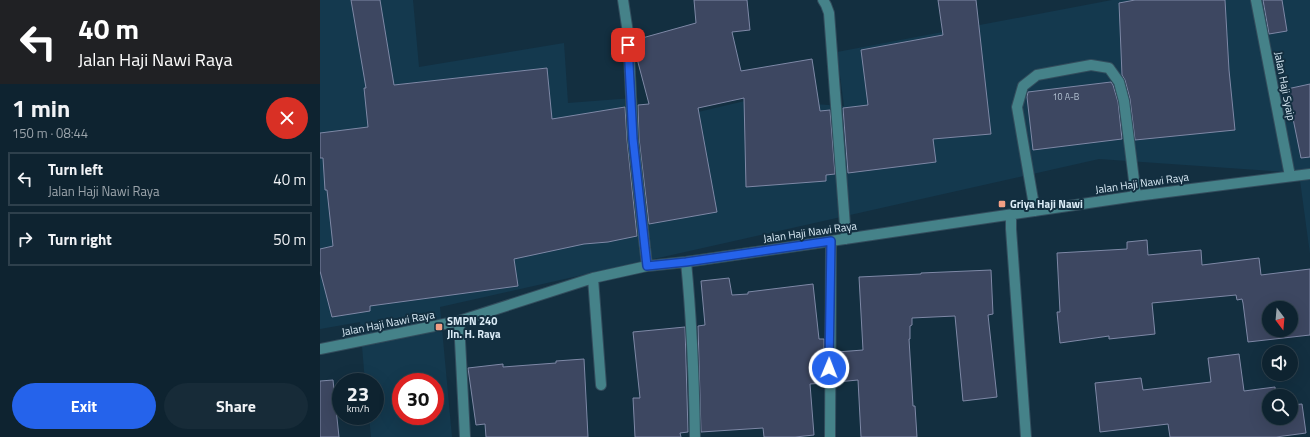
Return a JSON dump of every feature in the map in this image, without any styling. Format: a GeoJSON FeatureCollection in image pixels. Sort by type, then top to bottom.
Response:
{"type":"FeatureCollection","features":[{"type":"Feature","properties":{"kind":"street"},"geometry":{"type":"LineString","coordinates":[[623,0],[628,33],[633,139],[647,266]]}},
{"type":"Feature","properties":{"kind":"street"},"geometry":{"type":"LineString","coordinates":[[822,0],[829,13],[846,239]]}},
{"type":"Feature","properties":{"kind":"street","name":"Jalan Haji Syaip"},"geometry":{"type":"LineString","coordinates":[[1256,0],[1290,176]]}},
{"type":"Feature","properties":{"kind":"street"},"geometry":{"type":"LineString","coordinates":[[1035,211],[1017,107],[1023,86],[1037,75],[1091,65],[1109,68],[1119,82],[1124,101],[1136,196]]}},
{"type":"Feature","properties":{"kind":"street","name":"Jalan Haji Nawi Raya"},"geometry":{"type":"LineString","coordinates":[[320,349],[459,321],[592,278],[647,266],[686,262],[1136,196],[1310,174]]}},
{"type":"Feature","properties":{"kind":"street"},"geometry":{"type":"LineString","coordinates":[[1011,215],[1026,437]]}},
{"type":"Feature","properties":{"kind":"street"},"geometry":{"type":"LineString","coordinates":[[830,437],[831,241]]}},
{"type":"Feature","properties":{"kind":"street"},"geometry":{"type":"LineString","coordinates":[[686,262],[694,366],[695,437]]}},
{"type":"Feature","properties":{"kind":"street"},"geometry":{"type":"LineString","coordinates":[[592,278],[601,385]]}},
{"type":"Feature","properties":{"kind":"street"},"geometry":{"type":"LineString","coordinates":[[459,321],[465,437]]}},
{"type":"Feature","properties":{"kind":"shaded area"},"geometry":{"type":"Polygon","coordinates":[[[320,0],[413,0],[419,67],[564,43],[568,103],[633,98],[639,126],[749,100],[844,106],[837,52],[1112,0],[1310,0],[1310,254],[1299,173],[1099,159],[440,307],[452,437],[371,437],[370,425],[384,425],[384,373],[364,373],[360,322],[320,329],[320,0]]]}},
{"type":"Feature","properties":{"kind":"building"},"geometry":{"type":"Polygon","coordinates":[[[351,0],[380,0],[394,85],[547,68],[552,119],[625,107],[637,236],[608,242],[584,244],[514,259],[518,286],[370,306],[370,311],[332,317],[320,271],[320,249],[333,246],[327,190],[325,190],[323,158],[320,158],[320,133],[368,127],[364,88],[366,88],[351,0]]]}},
{"type":"Feature","properties":{"kind":"building"},"geometry":{"type":"Polygon","coordinates":[[[694,0],[747,0],[750,30],[732,32],[741,71],[812,59],[820,111],[830,110],[835,174],[826,175],[826,181],[746,187],[744,98],[698,108],[717,212],[649,224],[639,138],[638,105],[649,104],[635,51],[635,40],[696,23],[694,0]]]}},
{"type":"Feature","properties":{"kind":"building"},"geometry":{"type":"Polygon","coordinates":[[[938,0],[976,0],[991,134],[933,139],[936,162],[848,173],[843,108],[868,105],[861,50],[943,35],[938,0]]]}},
{"type":"Feature","properties":{"kind":"building"},"geometry":{"type":"Polygon","coordinates":[[[1135,0],[1225,0],[1229,70],[1235,130],[1135,140],[1130,99],[1125,80],[1122,75],[1119,3],[1135,0]]]}},
{"type":"Feature","properties":{"kind":"building"},"geometry":{"type":"Polygon","coordinates":[[[1263,0],[1282,0],[1287,31],[1269,34],[1263,0]]]}},
{"type":"Feature","properties":{"kind":"building"},"geometry":{"type":"Polygon","coordinates":[[[1111,82],[1118,102],[1122,139],[1033,150],[1027,97],[1028,92],[1111,82]]]}},
{"type":"Feature","properties":{"kind":"building"},"geometry":{"type":"Polygon","coordinates":[[[1310,84],[1310,157],[1301,158],[1287,89],[1310,84]]]}},
{"type":"Feature","properties":{"kind":"building"},"geometry":{"type":"Polygon","coordinates":[[[1147,240],[1148,255],[1201,250],[1202,265],[1259,258],[1261,275],[1310,269],[1310,335],[1298,336],[1298,301],[1262,301],[1262,337],[1292,337],[1248,342],[1242,299],[1237,300],[1236,295],[1152,303],[1155,334],[1109,339],[1109,336],[1060,343],[1057,312],[1060,312],[1057,253],[1127,249],[1127,242],[1147,240]]]}},
{"type":"Feature","properties":{"kind":"building"},"geometry":{"type":"Polygon","coordinates":[[[991,270],[993,314],[988,315],[997,397],[963,401],[955,316],[912,318],[909,339],[913,406],[915,406],[917,437],[861,437],[858,380],[837,382],[837,352],[863,350],[859,277],[991,270]]]}},
{"type":"Feature","properties":{"kind":"building"},"geometry":{"type":"Polygon","coordinates":[[[729,278],[732,295],[813,284],[819,339],[824,339],[824,383],[810,384],[814,435],[795,437],[764,437],[763,428],[701,432],[698,326],[705,325],[701,281],[729,278]]]}},
{"type":"Feature","properties":{"kind":"building"},"geometry":{"type":"Polygon","coordinates":[[[685,327],[688,432],[680,433],[681,437],[635,437],[633,398],[640,398],[633,332],[685,327]]]}},
{"type":"Feature","properties":{"kind":"building"},"geometry":{"type":"Polygon","coordinates":[[[1239,354],[1244,391],[1275,387],[1275,389],[1262,389],[1262,425],[1298,425],[1298,404],[1302,404],[1306,433],[1276,437],[1170,437],[1168,424],[1100,432],[1095,383],[1141,378],[1143,390],[1211,382],[1208,358],[1239,354]]]}},
{"type":"Feature","properties":{"kind":"building"},"geometry":{"type":"Polygon","coordinates":[[[584,359],[588,437],[486,437],[485,424],[476,425],[468,368],[503,364],[503,367],[556,363],[556,361],[584,359]]]}},
{"type":"Feature","properties":{"kind":"building"},"geometry":{"type":"Polygon","coordinates":[[[332,380],[332,425],[338,425],[339,437],[320,437],[320,381],[332,380]]]}},
{"type":"Feature","properties":{"kind":"place","name":"Griya Haji Nawi"},"geometry":{"type":"Point","coordinates":[1002,204]}},
{"type":"Feature","properties":{"kind":"place","name":"SMPN 240 Jln. H. Raya"},"geometry":{"type":"Point","coordinates":[439,327]}},
{"type":"Feature","properties":{"kind":"route"},"geometry":{"type":"LineString","coordinates":[[628,45],[633,139],[647,266],[686,262],[831,241],[829,368]]}}]}
